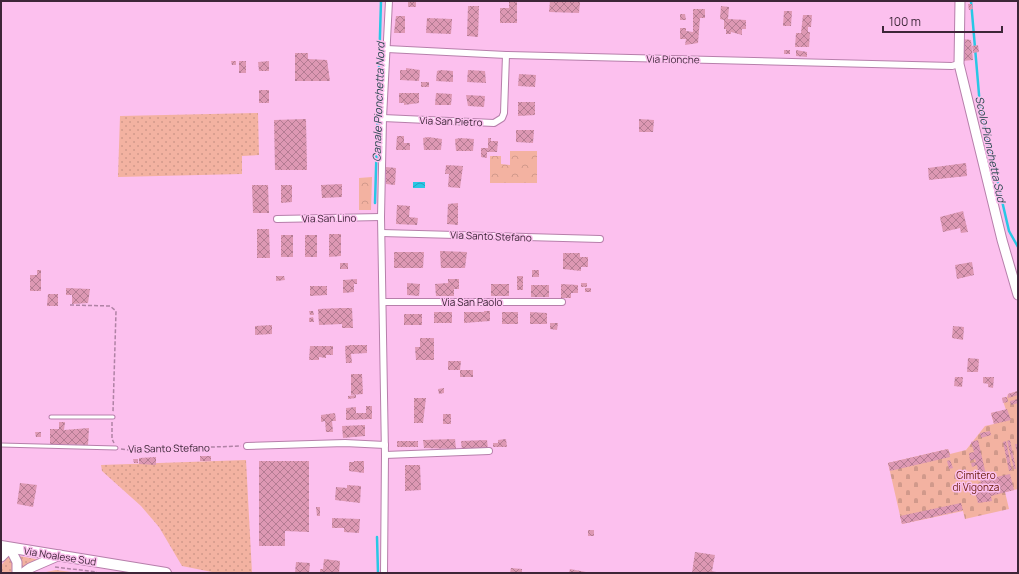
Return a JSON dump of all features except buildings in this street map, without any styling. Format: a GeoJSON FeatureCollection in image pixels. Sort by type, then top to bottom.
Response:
{"type":"FeatureCollection","features":[{"type":"Feature","properties":{"kind":"main road","name":"Via Noalese Sud"},"geometry":{"type":"LineString","coordinates":[[6,547],[166,573]]}},
{"type":"Feature","properties":{"kind":"street"},"geometry":{"type":"LineString","coordinates":[[384,573],[385,445],[381,217],[383,118],[389,1]]}},
{"type":"Feature","properties":{"kind":"street"},"geometry":{"type":"LineString","coordinates":[[960,1],[959,64],[1007,259],[1018,295]]}},
{"type":"Feature","properties":{"kind":"street","name":"Via Pionche"},"geometry":{"type":"LineString","coordinates":[[387,49],[506,55],[952,66],[959,64]]}},
{"type":"Feature","properties":{"kind":"street","name":"Via San Pietro"},"geometry":{"type":"LineString","coordinates":[[383,118],[494,123],[498,121],[504,113],[506,55]]}},
{"type":"Feature","properties":{"kind":"street","name":"Via San Lino"},"geometry":{"type":"LineString","coordinates":[[277,219],[381,217]]}},
{"type":"Feature","properties":{"kind":"street","name":"Via Santo Stefano"},"geometry":{"type":"LineString","coordinates":[[382,233],[600,239]]}},
{"type":"Feature","properties":{"kind":"street","name":"Via San Paolo"},"geometry":{"type":"LineString","coordinates":[[383,302],[562,302]]}},
{"type":"Feature","properties":{"kind":"street"},"geometry":{"type":"LineString","coordinates":[[247,446],[346,443],[385,445]]}},
{"type":"Feature","properties":{"kind":"street"},"geometry":{"type":"LineString","coordinates":[[385,455],[489,451]]}},
{"type":"Feature","properties":{"kind":"street"},"geometry":{"type":"LineString","coordinates":[[1,558],[6,547],[17,562],[17,573]]}},
{"type":"Feature","properties":{"kind":"street"},"geometry":{"type":"LineString","coordinates":[[23,573],[30,568],[60,555]]}},
{"type":"Feature","properties":{"kind":"lane"},"geometry":{"type":"LineString","coordinates":[[51,417],[113,417]]}},
{"type":"Feature","properties":{"kind":"lane"},"geometry":{"type":"LineString","coordinates":[[1,445],[116,448]]}},
{"type":"Feature","properties":{"kind":"path","name":"Via Santo Stefano"},"geometry":{"type":"LineString","coordinates":[[70,305],[110,306],[116,311],[112,439],[116,448],[130,450],[247,446]]}},
{"type":"Feature","properties":{"kind":"path"},"geometry":{"type":"LineString","coordinates":[[49,567],[60,566],[99,572]]}},
{"type":"Feature","properties":{"kind":"green space"},"geometry":{"type":"Polygon","coordinates":[[[258,113],[259,155],[242,156],[242,174],[118,177],[120,116],[258,113]]]}},
{"type":"Feature","properties":{"kind":"green space"},"geometry":{"type":"Polygon","coordinates":[[[510,151],[537,151],[537,183],[490,183],[490,156],[501,156],[501,164],[510,165],[510,151]]]}},
{"type":"Feature","properties":{"kind":"green space"},"geometry":{"type":"Polygon","coordinates":[[[372,177],[371,210],[359,210],[359,178],[372,177]]]}},
{"type":"Feature","properties":{"kind":"green space","name":"Cimitero di Vigonza"},"geometry":{"type":"Polygon","coordinates":[[[1018,391],[1018,489],[1005,492],[1009,509],[965,519],[963,511],[902,524],[888,463],[948,449],[950,454],[966,450],[985,426],[994,424],[991,413],[1006,410],[1002,398],[1007,397],[1008,394],[1018,391]]]}},
{"type":"Feature","properties":{"kind":"green space"},"geometry":{"type":"Polygon","coordinates":[[[246,460],[252,573],[217,573],[182,566],[159,527],[141,506],[102,471],[101,465],[246,460]]]}},
{"type":"Feature","properties":{"kind":"green space"},"geometry":{"type":"Polygon","coordinates":[[[8,556],[11,556],[13,561],[13,573],[1,573],[1,566],[8,556]]]}},
{"type":"Feature","properties":{"kind":"green space"},"geometry":{"type":"Polygon","coordinates":[[[19,556],[41,560],[22,568],[19,556]]]}},
{"type":"Feature","properties":{"kind":"green space"},"geometry":{"type":"Polygon","coordinates":[[[56,570],[79,573],[41,573],[56,570]]]}},
{"type":"Feature","properties":{"kind":"water"},"geometry":{"type":"Polygon","coordinates":[[[413,182],[425,182],[425,188],[413,188],[413,182]]]}},
{"type":"Feature","properties":{"kind":"waterway","name":"Canale Pionchetta Nord"},"geometry":{"type":"LineString","coordinates":[[375,203],[381,1]]}},
{"type":"Feature","properties":{"kind":"waterway","name":"Scolo Pionchetta Sud"},"geometry":{"type":"LineString","coordinates":[[971,1],[980,106],[1009,231],[1018,247]]}},
{"type":"Feature","properties":{"kind":"waterway","name":"Canale Pionchetta Nord"},"geometry":{"type":"LineString","coordinates":[[377,537],[378,573]]}}]}
